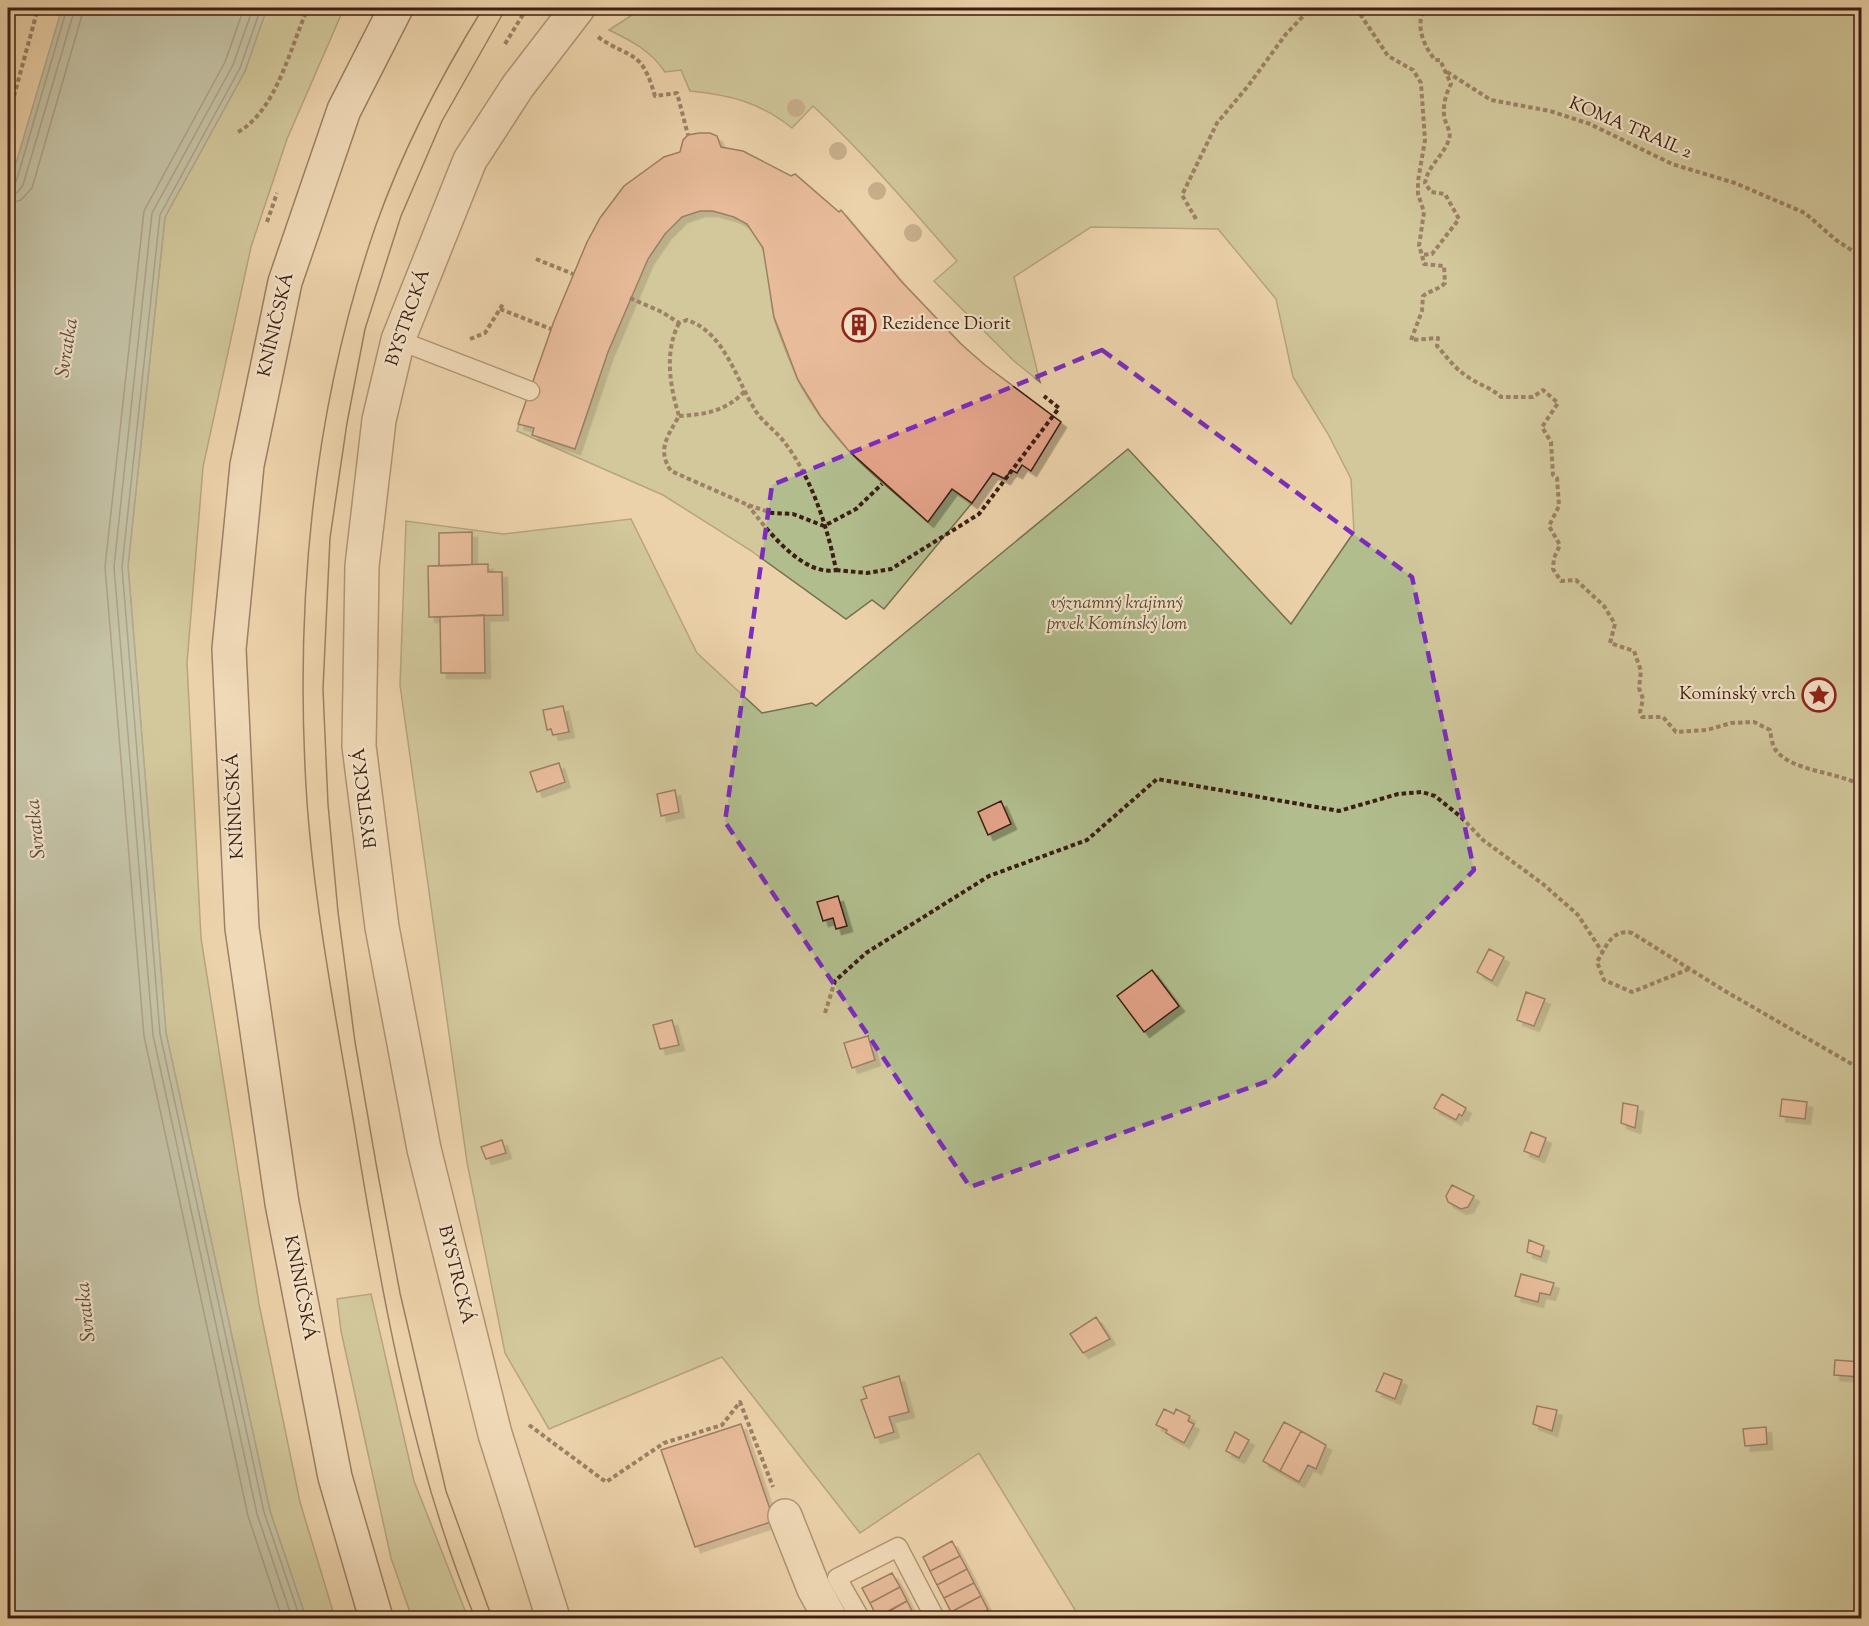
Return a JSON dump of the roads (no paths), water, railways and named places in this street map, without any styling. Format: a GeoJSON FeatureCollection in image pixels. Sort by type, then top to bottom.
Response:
{"type":"FeatureCollection","features":[{"type":"Feature","properties":{"kind":"street","name":"KNÍNIČSKÁ"},"geometry":{"type":"LineString","coordinates":[[376,1618],[335,1477],[282,1203],[242,928],[229,649],[247,465],[285,282],[345,110],[396,8]]}},
{"type":"Feature","properties":{"kind":"street","name":"BYSTRCKÁ"},"geometry":{"type":"LineString","coordinates":[[554,1618],[495,1434],[424,1149],[382,927],[361,757],[362,566],[379,420],[398,340],[470,160],[518,86],[586,21]]}},
{"type":"Feature","properties":{"kind":"street"},"geometry":{"type":"LineString","coordinates":[[785,1516],[825,1583],[830,1618]]}},
{"type":"Feature","properties":{"kind":"lane"},"geometry":{"type":"LineString","coordinates":[[398,340],[530,392]]}},
{"type":"Feature","properties":{"kind":"lane"},"geometry":{"type":"LineString","coordinates":[[860,1618],[825,1583],[898,1547],[935,1618]]}},
{"type":"Feature","properties":{"kind":"water","name":"Svratka"},"geometry":{"type":"Polygon","coordinates":[[[62,8],[267,8],[245,71],[165,217],[128,566],[166,1033],[270,1511],[306,1618],[8,1618],[8,190],[62,8]]]}},
{"type":"Feature","properties":{"kind":"tram line"},"geometry":{"type":"LineString","coordinates":[[475,1618],[433,1498],[416,1437],[375,1250],[315,883],[307,802],[303,656],[306,583],[323,437],[336,366],[354,295],[376,225],[398,169],[452,60],[483,8]]}},
{"type":"Feature","properties":{"kind":"tram line"},"geometry":{"type":"LineString","coordinates":[[492,1618],[446,1491],[400,1293],[377,1169],[355,1042],[338,912],[328,804],[323,689],[330,538],[347,423],[365,329],[401,216],[442,121],[506,8]]}},
{"type":"Feature","properties":{"kind":"place","name":"Rezidence Diorit"},"geometry":{"type":"Point","coordinates":[859,325]}},
{"type":"Feature","properties":{"kind":"place","name":"Komínský vrch"},"geometry":{"type":"Point","coordinates":[1819,695]}},
{"type":"Feature","properties":{"kind":"park label","name":"významný krajinný prvek Komínský lom"},"geometry":{"type":"Point","coordinates":[1117,614]}}]}
